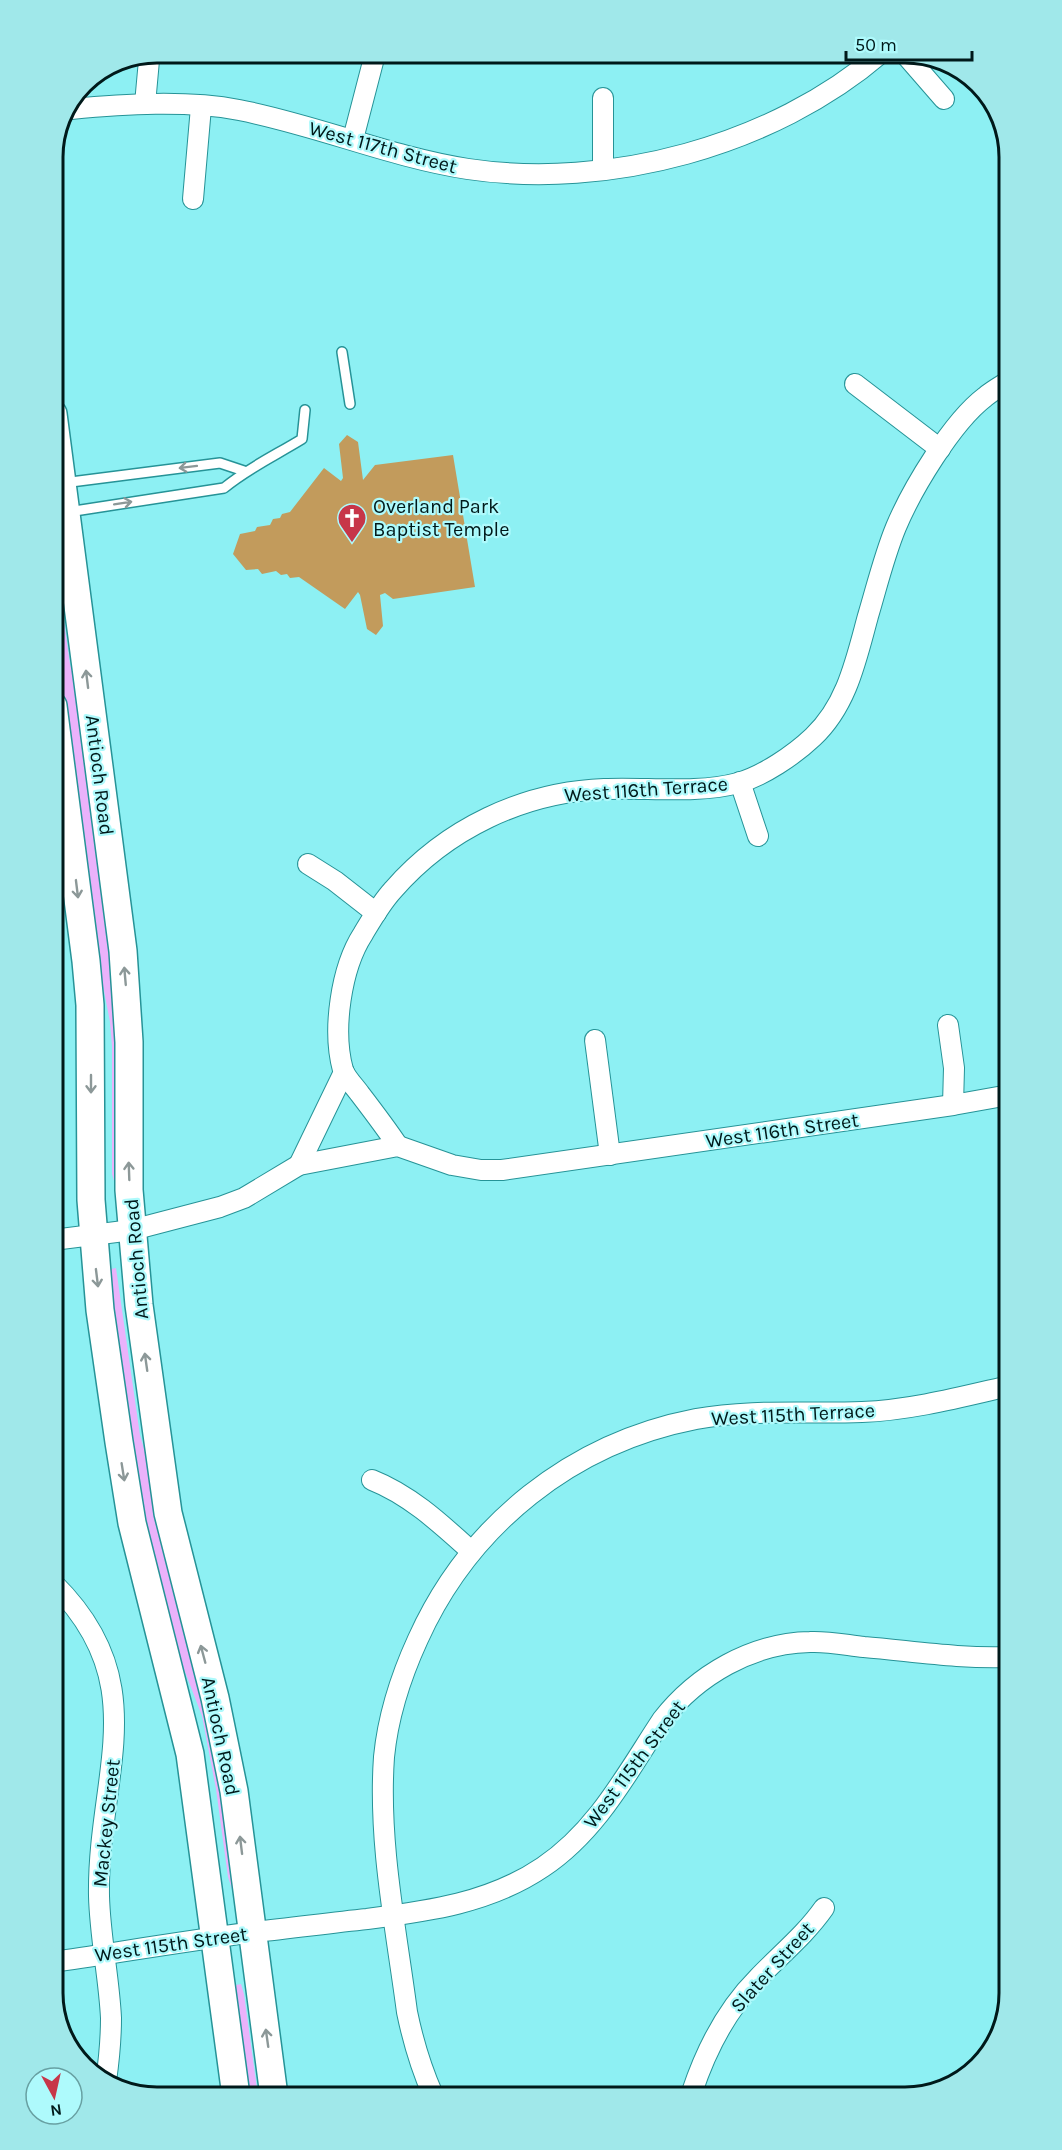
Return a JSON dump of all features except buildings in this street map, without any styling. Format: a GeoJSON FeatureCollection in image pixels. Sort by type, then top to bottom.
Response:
{"type":"FeatureCollection","features":[{"type":"Feature","properties":{"kind":"main road","name":"Antioch Road"},"geometry":{"type":"LineString","coordinates":[[63,512],[123,951],[129,1042],[128,1148],[139,1305],[168,1513],[225,1743],[234,1791],[273,2087]]}},
{"type":"Feature","properties":{"kind":"main road","name":"Antioch Road"},"geometry":{"type":"LineString","coordinates":[[63,784],[90,1005],[91,1176],[93,1235],[100,1310],[125,1485],[142,1569],[190,1754],[235,2087]]}},
{"type":"Feature","properties":{"kind":"street"},"geometry":{"type":"LineString","coordinates":[[352,140],[373,63]]}},
{"type":"Feature","properties":{"kind":"street","name":"West 117th Street"},"geometry":{"type":"LineString","coordinates":[[77,109],[145,104],[201,106],[247,111],[420,160],[469,169],[519,174],[565,174],[603,170],[682,156],[760,128],[809,102],[852,76],[868,63]]}},
{"type":"Feature","properties":{"kind":"street"},"geometry":{"type":"LineString","coordinates":[[913,63],[944,99]]}},
{"type":"Feature","properties":{"kind":"street"},"geometry":{"type":"LineString","coordinates":[[145,104],[149,64]]}},
{"type":"Feature","properties":{"kind":"street"},"geometry":{"type":"LineString","coordinates":[[603,98],[603,170]]}},
{"type":"Feature","properties":{"kind":"street"},"geometry":{"type":"LineString","coordinates":[[193,199],[201,106]]}},
{"type":"Feature","properties":{"kind":"street"},"geometry":{"type":"LineString","coordinates":[[855,384],[940,449]]}},
{"type":"Feature","properties":{"kind":"street","name":"West 116th Terrace"},"geometry":{"type":"LineString","coordinates":[[398,1146],[344,1072],[339,1034],[340,1004],[354,950],[393,890],[433,851],[466,828],[508,809],[575,791],[717,787],[740,782],[784,760],[814,736],[834,712],[851,676],[883,563],[896,526],[914,490],[940,449],[965,416],[984,397],[999,388]]}},
{"type":"Feature","properties":{"kind":"street","name":"West 116th Terrace"},"geometry":{"type":"LineString","coordinates":[[740,782],[758,836]]}},
{"type":"Feature","properties":{"kind":"street"},"geometry":{"type":"LineString","coordinates":[[308,864],[335,881],[376,913]]}},
{"type":"Feature","properties":{"kind":"street"},"geometry":{"type":"LineString","coordinates":[[948,1025],[954,1068],[953,1105]]}},
{"type":"Feature","properties":{"kind":"street"},"geometry":{"type":"LineString","coordinates":[[596,1040],[610,1155]]}},
{"type":"Feature","properties":{"kind":"street"},"geometry":{"type":"LineString","coordinates":[[299,1165],[344,1072]]}},
{"type":"Feature","properties":{"kind":"street","name":"West 116th Street"},"geometry":{"type":"LineString","coordinates":[[398,1146],[452,1165],[481,1170],[502,1170],[999,1097]]}},
{"type":"Feature","properties":{"kind":"street"},"geometry":{"type":"LineString","coordinates":[[63,1238],[132,1230],[228,1204],[244,1198],[299,1165],[398,1146]]}},
{"type":"Feature","properties":{"kind":"street","name":"West 115th Terrace"},"geometry":{"type":"LineString","coordinates":[[430,2087],[411,2032],[394,1915],[382,1804],[385,1755],[393,1706],[408,1660],[427,1617],[452,1575],[471,1551],[496,1523],[558,1474],[604,1449],[653,1430],[698,1419],[744,1414],[865,1412],[918,1406],[999,1388]]}},
{"type":"Feature","properties":{"kind":"street"},"geometry":{"type":"LineString","coordinates":[[372,1479],[410,1499],[471,1551]]}},
{"type":"Feature","properties":{"kind":"street","name":"Mackey Street"},"geometry":{"type":"LineString","coordinates":[[63,1594],[76,1607],[93,1634],[105,1660],[113,1690],[115,1739],[101,1849],[99,1891],[111,2016],[111,2051],[107,2072]]}},
{"type":"Feature","properties":{"kind":"street","name":"West 115th Street"},"geometry":{"type":"LineString","coordinates":[[63,1960],[215,1937],[441,1909],[481,1899],[518,1882],[551,1862],[589,1828],[671,1707],[721,1668],[749,1654],[779,1645],[811,1641],[945,1655],[999,1657]]}},
{"type":"Feature","properties":{"kind":"street","name":"Slater Street"},"geometry":{"type":"LineString","coordinates":[[694,2087],[713,2041],[731,2010],[756,1980],[812,1924],[824,1908]]}},
{"type":"Feature","properties":{"kind":"lane"},"geometry":{"type":"LineString","coordinates":[[342,352],[350,404]]}},
{"type":"Feature","properties":{"kind":"lane"},"geometry":{"type":"LineString","coordinates":[[63,497],[224,488],[244,471],[302,439],[305,410]]}},
{"type":"Feature","properties":{"kind":"lane"},"geometry":{"type":"LineString","coordinates":[[63,497],[220,463],[244,471]]}},
{"type":"Feature","properties":{"kind":"shaded area"},"geometry":{"type":"Polygon","coordinates":[[[63,615],[70,664],[84,715],[120,1004],[119,1181],[114,1181],[112,1174],[112,1046],[110,1022],[99,965],[63,686],[63,615]]]}},
{"type":"Feature","properties":{"kind":"shaded area"},"geometry":{"type":"Polygon","coordinates":[[[116,1268],[140,1435],[212,1724],[237,1891],[233,1892],[228,1877],[216,1789],[202,1716],[172,1638],[137,1487],[110,1281],[111,1269],[116,1268]]]}},
{"type":"Feature","properties":{"kind":"shaded area"},"geometry":{"type":"Polygon","coordinates":[[[241,1984],[244,1994],[257,2087],[248,2087],[236,1985],[241,1984]]]}},
{"type":"Feature","properties":{"kind":"place","name":"Overland Park Baptist Temple"},"geometry":{"type":"Point","coordinates":[352,544]}}]}
